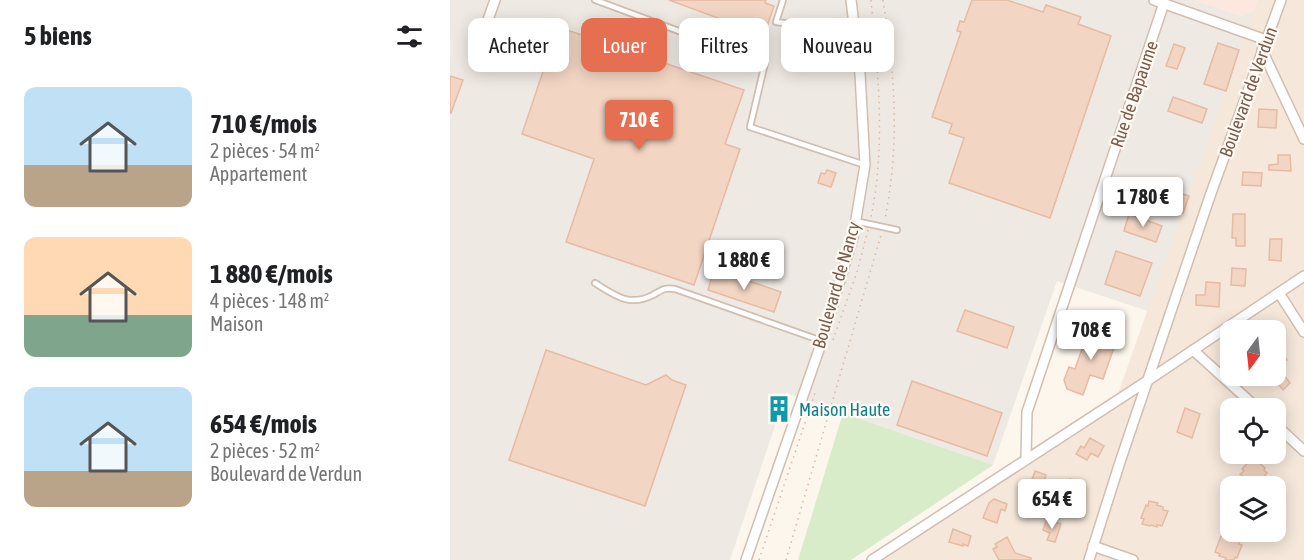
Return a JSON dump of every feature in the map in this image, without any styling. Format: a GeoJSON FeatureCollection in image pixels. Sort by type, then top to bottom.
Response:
{"type":"FeatureCollection","features":[{"type":"Feature","properties":{"kind":"street"},"geometry":{"type":"LineString","coordinates":[[489,18],[495,0]]}},
{"type":"Feature","properties":{"kind":"street","name":"Boulevard de Nancy"},"geometry":{"type":"LineString","coordinates":[[851,0],[853,18]]}},
{"type":"Feature","properties":{"kind":"street"},"geometry":{"type":"LineString","coordinates":[[1154,0],[1266,40]]}},
{"type":"Feature","properties":{"kind":"street","name":"Boulevard de Verdun"},"geometry":{"type":"LineString","coordinates":[[1089,560],[1148,381],[1281,0]]}},
{"type":"Feature","properties":{"kind":"street","name":"Rue de Bapaume"},"geometry":{"type":"LineString","coordinates":[[1026,459],[1027,412],[1164,3]]}},
{"type":"Feature","properties":{"kind":"street"},"geometry":{"type":"LineString","coordinates":[[1262,50],[1304,140]]}},
{"type":"Feature","properties":{"kind":"street","name":"Boulevard de Nancy"},"geometry":{"type":"LineString","coordinates":[[746,560],[822,341],[853,237],[865,165],[861,72]]}},
{"type":"Feature","properties":{"kind":"street"},"geometry":{"type":"LineString","coordinates":[[872,560],[1148,381],[1304,276]]}},
{"type":"Feature","properties":{"kind":"street"},"geometry":{"type":"LineString","coordinates":[[1279,293],[1304,332]]}},
{"type":"Feature","properties":{"kind":"street"},"geometry":{"type":"LineString","coordinates":[[1193,350],[1246,398]]}},
{"type":"Feature","properties":{"kind":"street"},"geometry":{"type":"LineString","coordinates":[[1286,434],[1304,451]]}},
{"type":"Feature","properties":{"kind":"street"},"geometry":{"type":"LineString","coordinates":[[1093,546],[1133,560]]}},
{"type":"Feature","properties":{"kind":"lane"},"geometry":{"type":"LineString","coordinates":[[595,0],[765,63],[750,127],[865,165]]}},
{"type":"Feature","properties":{"kind":"lane"},"geometry":{"type":"LineString","coordinates":[[781,23],[776,22],[783,0]]}},
{"type":"Feature","properties":{"kind":"lane"},"geometry":{"type":"LineString","coordinates":[[855,221],[897,230]]}},
{"type":"Feature","properties":{"kind":"lane"},"geometry":{"type":"LineString","coordinates":[[595,283],[619,298],[631,301],[641,300],[663,288],[675,289],[822,341]]}},
{"type":"Feature","properties":{"kind":"path"},"geometry":{"type":"LineString","coordinates":[[786,560],[883,227],[892,184],[896,141],[894,90],[883,0]]}},
{"type":"Feature","properties":{"kind":"shaded area"},"geometry":{"type":"Polygon","coordinates":[[[450,0],[1195,0],[1242,16],[1254,10],[1148,311],[1057,281],[993,465],[786,393],[730,560],[450,560],[450,0]]]}},
{"type":"Feature","properties":{"kind":"shaded area"},"geometry":{"type":"Polygon","coordinates":[[[1195,0],[1257,0],[1254,10],[1242,16],[1195,0]]]}},
{"type":"Feature","properties":{"kind":"shaded area"},"geometry":{"type":"Polygon","coordinates":[[[1257,0],[1304,0],[1304,560],[878,560],[1113,408],[1257,0]]]}},
{"type":"Feature","properties":{"kind":"green space"},"geometry":{"type":"Polygon","coordinates":[[[843,413],[993,465],[851,560],[798,560],[843,413]]]}},
{"type":"Feature","properties":{"kind":"building"},"geometry":{"type":"Polygon","coordinates":[[[669,0],[766,0],[765,3],[774,6],[769,20],[769,18],[718,18],[669,0]]]}},
{"type":"Feature","properties":{"kind":"building"},"geometry":{"type":"Polygon","coordinates":[[[972,0],[1007,0],[1043,12],[1046,5],[1081,17],[1078,24],[1111,36],[1050,218],[949,183],[964,138],[949,133],[952,124],[932,117],[961,32],[957,31],[960,21],[964,22],[972,0]]]}},
{"type":"Feature","properties":{"kind":"building"},"geometry":{"type":"Polygon","coordinates":[[[569,31],[581,35],[581,72],[667,72],[667,64],[679,68],[679,72],[691,72],[744,90],[725,144],[740,149],[694,285],[566,242],[594,159],[522,134],[543,72],[569,72],[569,31]]]}},
{"type":"Feature","properties":{"kind":"building"},"geometry":{"type":"Polygon","coordinates":[[[1218,43],[1239,50],[1226,91],[1204,84],[1218,43]]]}},
{"type":"Feature","properties":{"kind":"building"},"geometry":{"type":"Polygon","coordinates":[[[1174,44],[1185,48],[1177,69],[1166,66],[1174,44]]]}},
{"type":"Feature","properties":{"kind":"building"},"geometry":{"type":"Polygon","coordinates":[[[450,76],[463,80],[451,113],[450,113],[450,76]]]}},
{"type":"Feature","properties":{"kind":"building"},"geometry":{"type":"Polygon","coordinates":[[[1173,97],[1207,109],[1202,123],[1168,111],[1173,97]]]}},
{"type":"Feature","properties":{"kind":"building"},"geometry":{"type":"Polygon","coordinates":[[[1259,109],[1277,110],[1276,128],[1258,127],[1259,109]]]}},
{"type":"Feature","properties":{"kind":"building"},"geometry":{"type":"Polygon","coordinates":[[[1278,155],[1290,155],[1291,171],[1269,170],[1269,165],[1278,164],[1278,155]]]}},
{"type":"Feature","properties":{"kind":"building"},"geometry":{"type":"Polygon","coordinates":[[[827,170],[836,173],[831,187],[818,183],[821,173],[825,174],[827,170]]]}},
{"type":"Feature","properties":{"kind":"building"},"geometry":{"type":"Polygon","coordinates":[[[1243,172],[1262,173],[1261,186],[1242,185],[1243,172]]]}},
{"type":"Feature","properties":{"kind":"building"},"geometry":{"type":"Polygon","coordinates":[[[1152,183],[1189,196],[1183,213],[1146,200],[1152,183]]]}},
{"type":"Feature","properties":{"kind":"building"},"geometry":{"type":"Polygon","coordinates":[[[1129,214],[1162,226],[1156,242],[1124,231],[1129,214]]]}},
{"type":"Feature","properties":{"kind":"building"},"geometry":{"type":"Polygon","coordinates":[[[1233,214],[1245,214],[1245,246],[1236,246],[1236,238],[1232,238],[1233,214]]]}},
{"type":"Feature","properties":{"kind":"building"},"geometry":{"type":"Polygon","coordinates":[[[1270,239],[1282,239],[1281,261],[1269,260],[1270,239]]]}},
{"type":"Feature","properties":{"kind":"building"},"geometry":{"type":"Polygon","coordinates":[[[1116,251],[1152,263],[1140,296],[1105,284],[1116,251]]]}},
{"type":"Feature","properties":{"kind":"building"},"geometry":{"type":"Polygon","coordinates":[[[1232,268],[1246,269],[1245,286],[1231,285],[1232,268]]]}},
{"type":"Feature","properties":{"kind":"building"},"geometry":{"type":"Polygon","coordinates":[[[714,269],[781,292],[774,312],[708,290],[714,269]]]}},
{"type":"Feature","properties":{"kind":"building"},"geometry":{"type":"Polygon","coordinates":[[[1206,282],[1220,283],[1219,307],[1196,305],[1196,295],[1205,295],[1206,282]]]}},
{"type":"Feature","properties":{"kind":"building"},"geometry":{"type":"Polygon","coordinates":[[[965,310],[1014,327],[1007,348],[957,331],[965,310]]]}},
{"type":"Feature","properties":{"kind":"building"},"geometry":{"type":"Polygon","coordinates":[[[1089,329],[1117,339],[1103,379],[1090,375],[1083,395],[1067,389],[1064,380],[1069,367],[1075,369],[1089,329]]]}},
{"type":"Feature","properties":{"kind":"building"},"geometry":{"type":"Polygon","coordinates":[[[546,350],[646,385],[666,375],[686,385],[645,506],[509,460],[546,350]]]}},
{"type":"Feature","properties":{"kind":"building"},"geometry":{"type":"Polygon","coordinates":[[[1286,378],[1290,383],[1283,390],[1280,386],[1286,386],[1286,378]]]}},
{"type":"Feature","properties":{"kind":"building"},"geometry":{"type":"Polygon","coordinates":[[[912,381],[1002,413],[987,456],[897,425],[912,381]]]}},
{"type":"Feature","properties":{"kind":"building"},"geometry":{"type":"Polygon","coordinates":[[[1185,408],[1200,414],[1192,438],[1177,432],[1185,408]]]}},
{"type":"Feature","properties":{"kind":"building"},"geometry":{"type":"Polygon","coordinates":[[[1090,438],[1104,446],[1098,457],[1091,453],[1087,460],[1076,454],[1081,446],[1084,448],[1090,438]]]}},
{"type":"Feature","properties":{"kind":"building"},"geometry":{"type":"Polygon","coordinates":[[[1246,464],[1260,464],[1267,473],[1264,476],[1242,476],[1240,474],[1244,471],[1242,469],[1246,464]]]}},
{"type":"Feature","properties":{"kind":"building"},"geometry":{"type":"Polygon","coordinates":[[[1035,471],[1046,475],[1040,491],[1029,488],[1035,471]]]}},
{"type":"Feature","properties":{"kind":"building"},"geometry":{"type":"Polygon","coordinates":[[[1070,479],[1083,483],[1076,504],[1063,500],[1070,479]]]}},
{"type":"Feature","properties":{"kind":"building"},"geometry":{"type":"Polygon","coordinates":[[[994,499],[1007,504],[1005,511],[1001,509],[997,523],[983,518],[989,503],[994,499]]]}},
{"type":"Feature","properties":{"kind":"building"},"geometry":{"type":"Polygon","coordinates":[[[1149,501],[1158,503],[1157,505],[1163,507],[1163,510],[1168,511],[1162,526],[1142,524],[1144,519],[1141,518],[1149,501]]]}},
{"type":"Feature","properties":{"kind":"building"},"geometry":{"type":"Polygon","coordinates":[[[1047,519],[1061,524],[1055,542],[1047,540],[1050,533],[1043,530],[1047,519]]]}},
{"type":"Feature","properties":{"kind":"building"},"geometry":{"type":"Polygon","coordinates":[[[953,529],[971,536],[968,546],[949,542],[953,529]]]}},
{"type":"Feature","properties":{"kind":"building"},"geometry":{"type":"Polygon","coordinates":[[[1007,537],[1015,553],[1031,558],[1031,560],[999,560],[993,549],[997,547],[995,544],[1007,537]]]}},
{"type":"Feature","properties":{"kind":"building"},"geometry":{"type":"Polygon","coordinates":[[[1220,539],[1220,542],[1240,542],[1239,544],[1242,545],[1234,560],[1225,560],[1226,558],[1215,552],[1220,539]]]}},
{"type":"Feature","properties":{"kind":"place","name":"Maison Haute"},"geometry":{"type":"Point","coordinates":[779,409]}}]}
